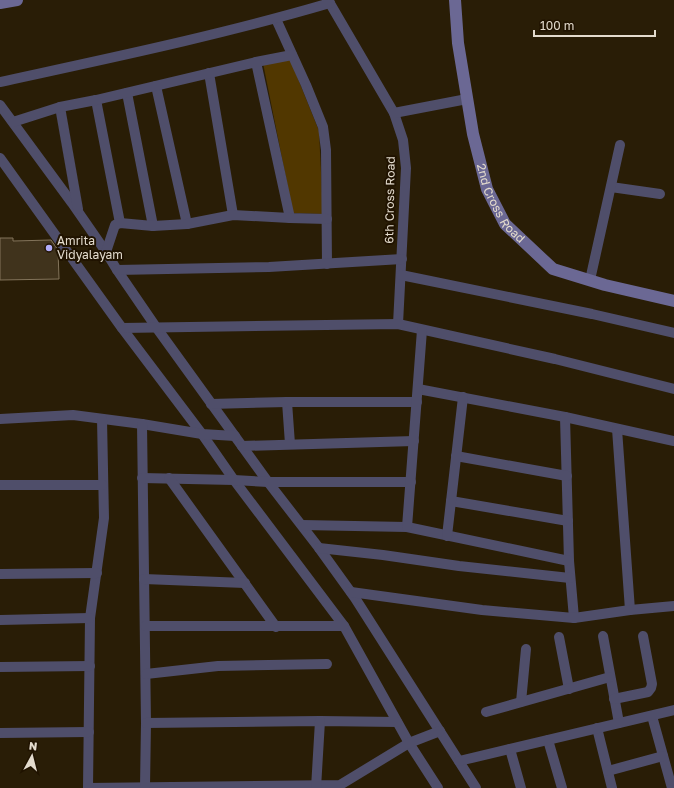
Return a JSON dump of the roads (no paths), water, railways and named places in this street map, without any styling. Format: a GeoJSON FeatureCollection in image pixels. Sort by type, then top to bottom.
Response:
{"type":"FeatureCollection","features":[{"type":"Feature","properties":{"kind":"street"},"geometry":{"type":"LineString","coordinates":[[0,3],[17,0]]}},
{"type":"Feature","properties":{"kind":"street","name":"2nd Cross Road"},"geometry":{"type":"LineString","coordinates":[[455,0],[458,43],[473,134],[487,189],[505,224],[553,269],[605,285],[674,301]]}},
{"type":"Feature","properties":{"kind":"street"},"geometry":{"type":"LineString","coordinates":[[0,82],[142,51],[276,19],[329,2]]}},
{"type":"Feature","properties":{"kind":"street","name":"6th Cross Road"},"geometry":{"type":"LineString","coordinates":[[329,2],[394,113],[403,140],[406,168],[398,324]]}},
{"type":"Feature","properties":{"kind":"street"},"geometry":{"type":"LineString","coordinates":[[276,19],[323,127],[326,150],[327,264]]}},
{"type":"Feature","properties":{"kind":"street"},"geometry":{"type":"LineString","coordinates":[[13,122],[60,107],[292,55]]}},
{"type":"Feature","properties":{"kind":"street"},"geometry":{"type":"LineString","coordinates":[[256,62],[290,218]]}},
{"type":"Feature","properties":{"kind":"street"},"geometry":{"type":"LineString","coordinates":[[208,73],[233,215]]}},
{"type":"Feature","properties":{"kind":"street"},"geometry":{"type":"LineString","coordinates":[[156,86],[187,224]]}},
{"type":"Feature","properties":{"kind":"street"},"geometry":{"type":"LineString","coordinates":[[127,93],[153,226]]}},
{"type":"Feature","properties":{"kind":"street"},"geometry":{"type":"LineString","coordinates":[[96,100],[120,223]]}},
{"type":"Feature","properties":{"kind":"street"},"geometry":{"type":"LineString","coordinates":[[394,113],[467,100]]}},
{"type":"Feature","properties":{"kind":"street"},"geometry":{"type":"LineString","coordinates":[[0,105],[79,213],[156,327],[211,404],[351,592],[476,788]]}},
{"type":"Feature","properties":{"kind":"street"},"geometry":{"type":"LineString","coordinates":[[60,107],[79,213]]}},
{"type":"Feature","properties":{"kind":"street"},"geometry":{"type":"LineString","coordinates":[[590,280],[620,145]]}},
{"type":"Feature","properties":{"kind":"street"},"geometry":{"type":"LineString","coordinates":[[0,158],[122,328],[344,626],[409,743],[438,788]]}},
{"type":"Feature","properties":{"kind":"street"},"geometry":{"type":"LineString","coordinates":[[611,187],[660,194]]}},
{"type":"Feature","properties":{"kind":"street"},"geometry":{"type":"LineString","coordinates":[[106,252],[115,225],[120,223],[153,226],[187,224],[233,215],[327,219]]}},
{"type":"Feature","properties":{"kind":"street"},"geometry":{"type":"LineString","coordinates":[[117,270],[269,267],[402,259]]}},
{"type":"Feature","properties":{"kind":"street"},"geometry":{"type":"LineString","coordinates":[[401,275],[592,314],[674,333]]}},
{"type":"Feature","properties":{"kind":"street"},"geometry":{"type":"LineString","coordinates":[[122,328],[398,324],[555,359],[674,389]]}},
{"type":"Feature","properties":{"kind":"street"},"geometry":{"type":"LineString","coordinates":[[407,527],[422,330]]}},
{"type":"Feature","properties":{"kind":"street"},"geometry":{"type":"LineString","coordinates":[[418,389],[565,417],[674,441]]}},
{"type":"Feature","properties":{"kind":"street"},"geometry":{"type":"LineString","coordinates":[[447,536],[463,397]]}},
{"type":"Feature","properties":{"kind":"street"},"geometry":{"type":"LineString","coordinates":[[211,404],[287,402],[417,402]]}},
{"type":"Feature","properties":{"kind":"street"},"geometry":{"type":"LineString","coordinates":[[287,402],[290,444]]}},
{"type":"Feature","properties":{"kind":"street"},"geometry":{"type":"LineString","coordinates":[[0,419],[73,416],[142,424],[202,434],[235,436]]}},
{"type":"Feature","properties":{"kind":"street"},"geometry":{"type":"LineString","coordinates":[[565,417],[568,561],[574,618]]}},
{"type":"Feature","properties":{"kind":"street"},"geometry":{"type":"LineString","coordinates":[[102,419],[104,518],[90,618],[88,788],[341,787],[409,743],[440,731]]}},
{"type":"Feature","properties":{"kind":"street"},"geometry":{"type":"LineString","coordinates":[[142,424],[146,674],[145,787]]}},
{"type":"Feature","properties":{"kind":"street"},"geometry":{"type":"LineString","coordinates":[[617,429],[630,610]]}},
{"type":"Feature","properties":{"kind":"street"},"geometry":{"type":"LineString","coordinates":[[242,446],[414,441]]}},
{"type":"Feature","properties":{"kind":"street"},"geometry":{"type":"LineString","coordinates":[[456,456],[566,476]]}},
{"type":"Feature","properties":{"kind":"street"},"geometry":{"type":"LineString","coordinates":[[142,478],[268,482],[410,482]]}},
{"type":"Feature","properties":{"kind":"street"},"geometry":{"type":"LineString","coordinates":[[168,478],[276,627]]}},
{"type":"Feature","properties":{"kind":"street"},"geometry":{"type":"LineString","coordinates":[[0,484],[103,485]]}},
{"type":"Feature","properties":{"kind":"street"},"geometry":{"type":"LineString","coordinates":[[451,501],[568,521]]}},
{"type":"Feature","properties":{"kind":"street"},"geometry":{"type":"LineString","coordinates":[[302,525],[407,527],[568,561]]}},
{"type":"Feature","properties":{"kind":"street"},"geometry":{"type":"LineString","coordinates":[[319,548],[383,555],[459,566],[570,578]]}},
{"type":"Feature","properties":{"kind":"street"},"geometry":{"type":"LineString","coordinates":[[0,574],[97,573]]}},
{"type":"Feature","properties":{"kind":"street"},"geometry":{"type":"LineString","coordinates":[[144,579],[245,583]]}},
{"type":"Feature","properties":{"kind":"street"},"geometry":{"type":"LineString","coordinates":[[351,592],[482,610],[574,618],[630,610],[674,606]]}},
{"type":"Feature","properties":{"kind":"street"},"geometry":{"type":"LineString","coordinates":[[0,620],[90,618]]}},
{"type":"Feature","properties":{"kind":"street"},"geometry":{"type":"LineString","coordinates":[[145,626],[344,626]]}},
{"type":"Feature","properties":{"kind":"street"},"geometry":{"type":"LineString","coordinates":[[603,636],[619,723]]}},
{"type":"Feature","properties":{"kind":"street"},"geometry":{"type":"LineString","coordinates":[[614,699],[648,692],[651,688],[652,684],[643,636]]}},
{"type":"Feature","properties":{"kind":"street"},"geometry":{"type":"LineString","coordinates":[[559,637],[569,689]]}},
{"type":"Feature","properties":{"kind":"street"},"geometry":{"type":"LineString","coordinates":[[521,702],[526,649]]}},
{"type":"Feature","properties":{"kind":"street"},"geometry":{"type":"LineString","coordinates":[[146,674],[218,666],[327,664]]}},
{"type":"Feature","properties":{"kind":"street"},"geometry":{"type":"LineString","coordinates":[[0,667],[90,666]]}},
{"type":"Feature","properties":{"kind":"street"},"geometry":{"type":"LineString","coordinates":[[486,712],[610,677]]}},
{"type":"Feature","properties":{"kind":"street"},"geometry":{"type":"LineString","coordinates":[[459,761],[674,710]]}},
{"type":"Feature","properties":{"kind":"street"},"geometry":{"type":"LineString","coordinates":[[652,716],[670,787]]}},
{"type":"Feature","properties":{"kind":"street"},"geometry":{"type":"LineString","coordinates":[[316,787],[320,722]]}},
{"type":"Feature","properties":{"kind":"street"},"geometry":{"type":"LineString","coordinates":[[146,723],[397,722]]}},
{"type":"Feature","properties":{"kind":"street"},"geometry":{"type":"LineString","coordinates":[[597,728],[612,788]]}},
{"type":"Feature","properties":{"kind":"street"},"geometry":{"type":"LineString","coordinates":[[0,733],[89,732]]}},
{"type":"Feature","properties":{"kind":"street"},"geometry":{"type":"LineString","coordinates":[[548,740],[562,788]]}},
{"type":"Feature","properties":{"kind":"street"},"geometry":{"type":"LineString","coordinates":[[510,750],[521,788]]}},
{"type":"Feature","properties":{"kind":"street"},"geometry":{"type":"LineString","coordinates":[[608,770],[663,756]]}},
{"type":"Feature","properties":{"kind":"place","name":"Amrita Vidyalayam"},"geometry":{"type":"Point","coordinates":[49,248]}}]}
